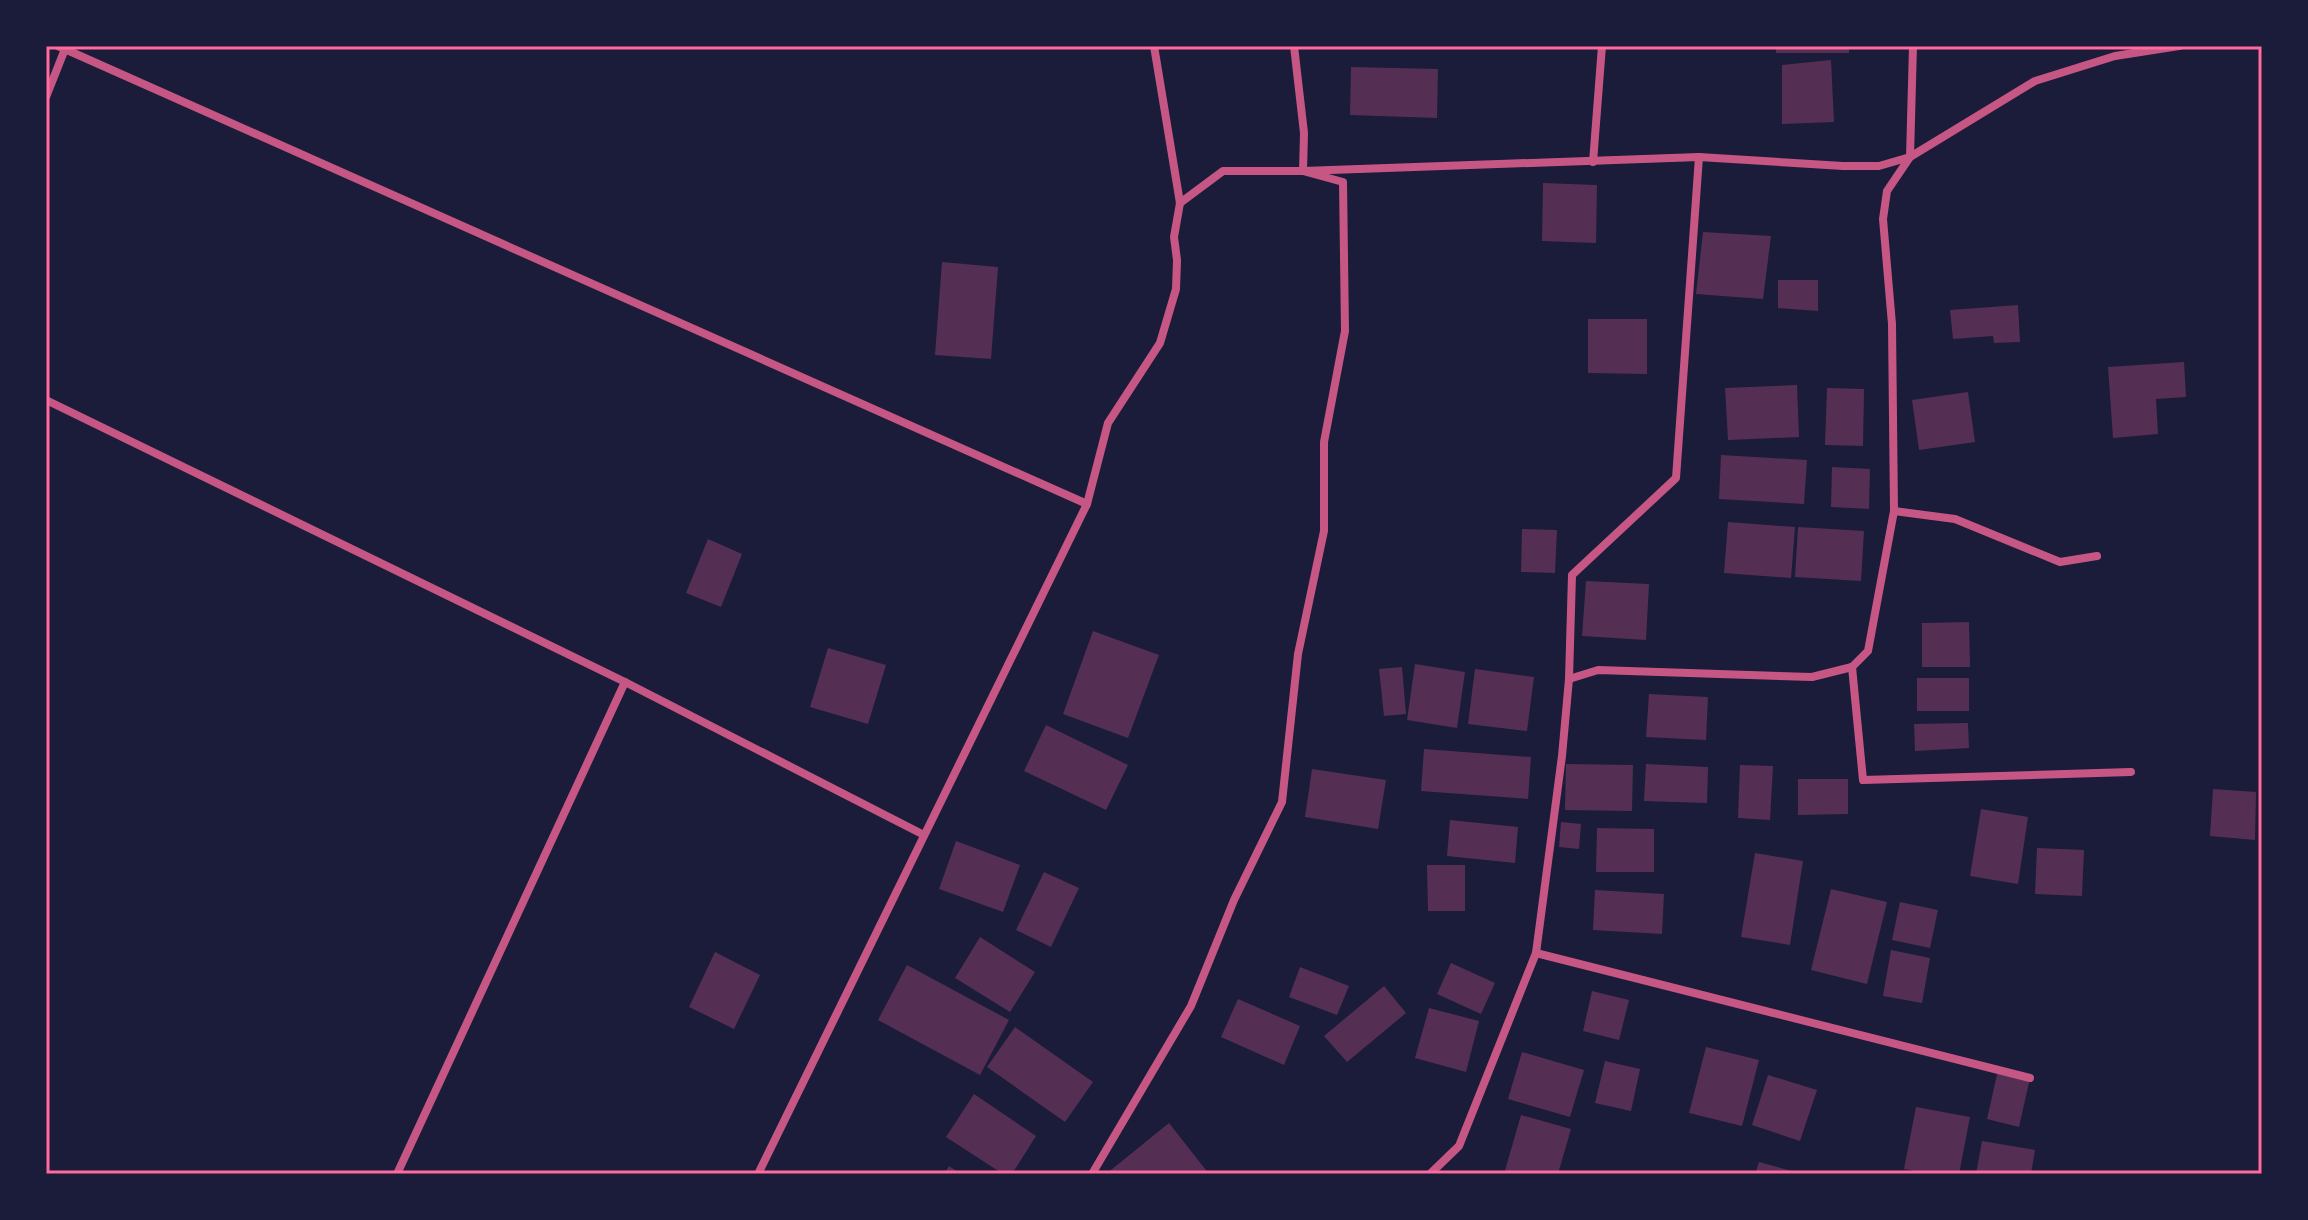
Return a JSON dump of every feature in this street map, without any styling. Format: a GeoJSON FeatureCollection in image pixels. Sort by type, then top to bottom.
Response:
{"type":"FeatureCollection","features":[{"type":"Feature","properties":{"kind":"street"},"geometry":{"type":"LineString","coordinates":[[758,1174],[1087,504],[1108,423],[1160,343],[1168,321],[1176,289],[1174,237],[1180,203],[1154,46]]}},
{"type":"Feature","properties":{"kind":"street"},"geometry":{"type":"LineString","coordinates":[[1294,46],[1304,133],[1303,171]]}},
{"type":"Feature","properties":{"kind":"street"},"geometry":{"type":"LineString","coordinates":[[1593,162],[1602,46]]}},
{"type":"Feature","properties":{"kind":"street"},"geometry":{"type":"LineString","coordinates":[[1569,679],[1598,670],[1812,677],[1852,667],[1868,651],[1894,511],[1892,324],[1883,219],[1887,191],[1910,157],[1913,46]]}},
{"type":"Feature","properties":{"kind":"street"},"geometry":{"type":"LineString","coordinates":[[1180,203],[1223,171],[1699,157],[1879,166],[1910,157],[2035,81],[2115,56],[2179,46]]}},
{"type":"Feature","properties":{"kind":"street"},"geometry":{"type":"LineString","coordinates":[[46,97],[61,48],[1087,504]]}},
{"type":"Feature","properties":{"kind":"street"},"geometry":{"type":"LineString","coordinates":[[1430,1174],[1459,1146],[1536,953],[1562,756],[1569,679],[1572,575],[1676,478],[1699,157]]}},
{"type":"Feature","properties":{"kind":"street"},"geometry":{"type":"LineString","coordinates":[[1092,1174],[1191,1006],[1234,900],[1282,802],[1298,654],[1324,531],[1324,442],[1345,331],[1343,182],[1303,171]]}},
{"type":"Feature","properties":{"kind":"street"},"geometry":{"type":"LineString","coordinates":[[46,400],[625,682],[924,835]]}},
{"type":"Feature","properties":{"kind":"street"},"geometry":{"type":"LineString","coordinates":[[1894,511],[1955,519],[2060,562],[2097,556]]}},
{"type":"Feature","properties":{"kind":"street"},"geometry":{"type":"LineString","coordinates":[[1852,667],[1863,780],[2131,772]]}},
{"type":"Feature","properties":{"kind":"street"},"geometry":{"type":"LineString","coordinates":[[397,1174],[625,682]]}},
{"type":"Feature","properties":{"kind":"street"},"geometry":{"type":"LineString","coordinates":[[1536,953],[2030,1078]]}},
{"type":"Feature","properties":{"kind":"building"},"geometry":{"type":"Polygon","coordinates":[[[1776,46],[1849,46],[1849,53],[1776,53],[1776,46]]]}},
{"type":"Feature","properties":{"kind":"building"},"geometry":{"type":"Polygon","coordinates":[[[1831,60],[1834,122],[1782,124],[1782,65],[1831,60]]]}},
{"type":"Feature","properties":{"kind":"building"},"geometry":{"type":"Polygon","coordinates":[[[1351,67],[1438,69],[1437,118],[1350,115],[1351,67]]]}},
{"type":"Feature","properties":{"kind":"building"},"geometry":{"type":"Polygon","coordinates":[[[1543,183],[1597,185],[1596,243],[1542,241],[1543,183]]]}},
{"type":"Feature","properties":{"kind":"building"},"geometry":{"type":"Polygon","coordinates":[[[1703,232],[1771,236],[1763,299],[1696,294],[1703,232]]]}},
{"type":"Feature","properties":{"kind":"building"},"geometry":{"type":"Polygon","coordinates":[[[942,262],[998,267],[991,359],[935,355],[942,262]]]}},
{"type":"Feature","properties":{"kind":"building"},"geometry":{"type":"Polygon","coordinates":[[[1778,280],[1818,280],[1818,311],[1778,308],[1778,280]]]}},
{"type":"Feature","properties":{"kind":"building"},"geometry":{"type":"Polygon","coordinates":[[[2018,305],[2020,342],[1994,343],[1993,336],[1953,339],[1950,310],[2018,305]]]}},
{"type":"Feature","properties":{"kind":"building"},"geometry":{"type":"Polygon","coordinates":[[[1588,319],[1647,319],[1647,374],[1588,373],[1588,319]]]}},
{"type":"Feature","properties":{"kind":"building"},"geometry":{"type":"Polygon","coordinates":[[[2184,362],[2186,397],[2156,399],[2158,434],[2113,438],[2108,367],[2184,362]]]}},
{"type":"Feature","properties":{"kind":"building"},"geometry":{"type":"Polygon","coordinates":[[[1797,385],[1799,437],[1728,440],[1725,388],[1797,385]]]}},
{"type":"Feature","properties":{"kind":"building"},"geometry":{"type":"Polygon","coordinates":[[[1827,388],[1864,389],[1863,446],[1825,445],[1827,388]]]}},
{"type":"Feature","properties":{"kind":"building"},"geometry":{"type":"Polygon","coordinates":[[[1968,392],[1975,442],[1919,450],[1912,400],[1968,392]]]}},
{"type":"Feature","properties":{"kind":"building"},"geometry":{"type":"Polygon","coordinates":[[[1721,455],[1807,460],[1804,504],[1719,499],[1721,455]]]}},
{"type":"Feature","properties":{"kind":"building"},"geometry":{"type":"Polygon","coordinates":[[[1832,467],[1870,469],[1869,509],[1831,507],[1832,467]]]}},
{"type":"Feature","properties":{"kind":"building"},"geometry":{"type":"Polygon","coordinates":[[[1728,522],[1795,527],[1791,578],[1724,573],[1728,522]]]}},
{"type":"Feature","properties":{"kind":"building"},"geometry":{"type":"Polygon","coordinates":[[[1798,527],[1864,531],[1861,581],[1795,577],[1798,527]]]}},
{"type":"Feature","properties":{"kind":"building"},"geometry":{"type":"Polygon","coordinates":[[[1522,529],[1557,530],[1555,573],[1521,572],[1522,529]]]}},
{"type":"Feature","properties":{"kind":"building"},"geometry":{"type":"Polygon","coordinates":[[[708,539],[742,554],[721,607],[686,593],[708,539]]]}},
{"type":"Feature","properties":{"kind":"building"},"geometry":{"type":"Polygon","coordinates":[[[1586,581],[1649,584],[1646,640],[1582,636],[1586,581]]]}},
{"type":"Feature","properties":{"kind":"building"},"geometry":{"type":"Polygon","coordinates":[[[1969,622],[1970,667],[1922,667],[1922,623],[1969,622]]]}},
{"type":"Feature","properties":{"kind":"building"},"geometry":{"type":"Polygon","coordinates":[[[1093,631],[1159,655],[1128,738],[1063,714],[1093,631]]]}},
{"type":"Feature","properties":{"kind":"building"},"geometry":{"type":"Polygon","coordinates":[[[828,648],[886,665],[868,724],[810,707],[828,648]]]}},
{"type":"Feature","properties":{"kind":"building"},"geometry":{"type":"Polygon","coordinates":[[[1415,664],[1465,672],[1457,728],[1407,720],[1415,664]]]}},
{"type":"Feature","properties":{"kind":"building"},"geometry":{"type":"Polygon","coordinates":[[[1402,667],[1406,714],[1384,716],[1379,669],[1402,667]]]}},
{"type":"Feature","properties":{"kind":"building"},"geometry":{"type":"Polygon","coordinates":[[[1475,669],[1534,677],[1527,731],[1468,724],[1475,669]]]}},
{"type":"Feature","properties":{"kind":"building"},"geometry":{"type":"Polygon","coordinates":[[[1917,678],[1969,678],[1969,711],[1917,711],[1917,678]]]}},
{"type":"Feature","properties":{"kind":"building"},"geometry":{"type":"Polygon","coordinates":[[[1649,694],[1708,697],[1706,740],[1646,737],[1649,694]]]}},
{"type":"Feature","properties":{"kind":"building"},"geometry":{"type":"Polygon","coordinates":[[[1968,723],[1969,748],[1915,751],[1914,724],[1968,723]]]}},
{"type":"Feature","properties":{"kind":"building"},"geometry":{"type":"Polygon","coordinates":[[[1046,725],[1128,765],[1106,810],[1024,771],[1046,725]]]}},
{"type":"Feature","properties":{"kind":"building"},"geometry":{"type":"Polygon","coordinates":[[[1424,749],[1531,757],[1528,799],[1421,791],[1424,749]]]}},
{"type":"Feature","properties":{"kind":"building"},"geometry":{"type":"Polygon","coordinates":[[[1566,764],[1633,765],[1632,811],[1565,810],[1566,764]]]}},
{"type":"Feature","properties":{"kind":"building"},"geometry":{"type":"Polygon","coordinates":[[[1646,764],[1708,767],[1707,803],[1644,801],[1646,764]]]}},
{"type":"Feature","properties":{"kind":"building"},"geometry":{"type":"Polygon","coordinates":[[[1740,765],[1773,766],[1770,820],[1738,818],[1740,765]]]}},
{"type":"Feature","properties":{"kind":"building"},"geometry":{"type":"Polygon","coordinates":[[[1312,769],[1386,780],[1378,829],[1305,817],[1312,769]]]}},
{"type":"Feature","properties":{"kind":"building"},"geometry":{"type":"Polygon","coordinates":[[[1798,779],[1848,779],[1848,814],[1798,815],[1798,779]]]}},
{"type":"Feature","properties":{"kind":"building"},"geometry":{"type":"Polygon","coordinates":[[[2213,789],[2256,792],[2255,840],[2210,836],[2213,789]]]}},
{"type":"Feature","properties":{"kind":"building"},"geometry":{"type":"Polygon","coordinates":[[[1981,809],[2028,817],[2018,884],[1970,876],[1981,809]]]}},
{"type":"Feature","properties":{"kind":"building"},"geometry":{"type":"Polygon","coordinates":[[[1450,820],[1518,827],[1515,863],[1447,856],[1450,820]]]}},
{"type":"Feature","properties":{"kind":"building"},"geometry":{"type":"Polygon","coordinates":[[[1561,822],[1581,824],[1579,849],[1559,847],[1561,822]]]}},
{"type":"Feature","properties":{"kind":"building"},"geometry":{"type":"Polygon","coordinates":[[[1597,828],[1654,829],[1654,872],[1596,872],[1597,828]]]}},
{"type":"Feature","properties":{"kind":"building"},"geometry":{"type":"Polygon","coordinates":[[[956,841],[1020,865],[1003,912],[939,889],[956,841]]]}},
{"type":"Feature","properties":{"kind":"building"},"geometry":{"type":"Polygon","coordinates":[[[2037,848],[2084,850],[2082,896],[2035,894],[2037,848]]]}},
{"type":"Feature","properties":{"kind":"building"},"geometry":{"type":"Polygon","coordinates":[[[1755,853],[1803,861],[1790,945],[1741,937],[1755,853]]]}},
{"type":"Feature","properties":{"kind":"building"},"geometry":{"type":"Polygon","coordinates":[[[1427,865],[1465,865],[1465,911],[1428,911],[1427,865]]]}},
{"type":"Feature","properties":{"kind":"building"},"geometry":{"type":"Polygon","coordinates":[[[1044,872],[1079,888],[1051,947],[1016,930],[1044,872]]]}},
{"type":"Feature","properties":{"kind":"building"},"geometry":{"type":"Polygon","coordinates":[[[1831,889],[1887,902],[1867,984],[1811,970],[1831,889]]]}},
{"type":"Feature","properties":{"kind":"building"},"geometry":{"type":"Polygon","coordinates":[[[1595,890],[1664,894],[1662,934],[1593,930],[1595,890]]]}},
{"type":"Feature","properties":{"kind":"building"},"geometry":{"type":"Polygon","coordinates":[[[1900,902],[1938,910],[1930,948],[1892,940],[1900,902]]]}},
{"type":"Feature","properties":{"kind":"building"},"geometry":{"type":"Polygon","coordinates":[[[980,937],[1035,972],[1010,1012],[955,978],[980,937]]]}},
{"type":"Feature","properties":{"kind":"building"},"geometry":{"type":"Polygon","coordinates":[[[1891,950],[1930,958],[1922,1003],[1883,996],[1891,950]]]}},
{"type":"Feature","properties":{"kind":"building"},"geometry":{"type":"Polygon","coordinates":[[[715,952],[760,975],[734,1029],[689,1007],[715,952]]]}},
{"type":"Feature","properties":{"kind":"building"},"geometry":{"type":"Polygon","coordinates":[[[1451,963],[1495,983],[1481,1014],[1437,994],[1451,963]]]}},
{"type":"Feature","properties":{"kind":"building"},"geometry":{"type":"Polygon","coordinates":[[[907,965],[1009,1020],[980,1075],[878,1020],[907,965]]]}},
{"type":"Feature","properties":{"kind":"building"},"geometry":{"type":"Polygon","coordinates":[[[1300,967],[1349,986],[1337,1015],[1289,997],[1300,967]]]}},
{"type":"Feature","properties":{"kind":"building"},"geometry":{"type":"Polygon","coordinates":[[[1384,986],[1406,1013],[1347,1062],[1324,1036],[1384,986]]]}},
{"type":"Feature","properties":{"kind":"building"},"geometry":{"type":"Polygon","coordinates":[[[1592,991],[1629,1000],[1619,1040],[1583,1031],[1592,991]]]}},
{"type":"Feature","properties":{"kind":"building"},"geometry":{"type":"Polygon","coordinates":[[[1238,999],[1300,1026],[1284,1065],[1221,1037],[1238,999]]]}},
{"type":"Feature","properties":{"kind":"building"},"geometry":{"type":"Polygon","coordinates":[[[1429,1008],[1479,1021],[1466,1072],[1415,1058],[1429,1008]]]}},
{"type":"Feature","properties":{"kind":"building"},"geometry":{"type":"Polygon","coordinates":[[[1015,1027],[1093,1082],[1065,1122],[987,1067],[1015,1027]]]}},
{"type":"Feature","properties":{"kind":"building"},"geometry":{"type":"Polygon","coordinates":[[[1706,1047],[1759,1060],[1742,1126],[1689,1113],[1706,1047]]]}},
{"type":"Feature","properties":{"kind":"building"},"geometry":{"type":"Polygon","coordinates":[[[1522,1052],[1584,1070],[1570,1117],[1508,1099],[1522,1052]]]}},
{"type":"Feature","properties":{"kind":"building"},"geometry":{"type":"Polygon","coordinates":[[[1605,1061],[1640,1069],[1631,1111],[1595,1103],[1605,1061]]]}},
{"type":"Feature","properties":{"kind":"building"},"geometry":{"type":"Polygon","coordinates":[[[1998,1070],[2030,1078],[2019,1127],[1987,1119],[1998,1070]]]}},
{"type":"Feature","properties":{"kind":"building"},"geometry":{"type":"Polygon","coordinates":[[[1768,1075],[1817,1090],[1800,1141],[1752,1125],[1768,1075]]]}},
{"type":"Feature","properties":{"kind":"building"},"geometry":{"type":"Polygon","coordinates":[[[974,1094],[1036,1136],[1012,1174],[1003,1174],[946,1137],[974,1094]]]}},
{"type":"Feature","properties":{"kind":"building"},"geometry":{"type":"Polygon","coordinates":[[[1916,1107],[1970,1117],[1959,1174],[1932,1174],[1904,1169],[1916,1107]]]}},
{"type":"Feature","properties":{"kind":"building"},"geometry":{"type":"Polygon","coordinates":[[[1521,1115],[1571,1129],[1558,1174],[1504,1174],[1521,1115]]]}},
{"type":"Feature","properties":{"kind":"building"},"geometry":{"type":"Polygon","coordinates":[[[1169,1123],[1209,1174],[1106,1174],[1169,1123]]]}},
{"type":"Feature","properties":{"kind":"building"},"geometry":{"type":"Polygon","coordinates":[[[1982,1141],[2035,1150],[2031,1174],[1976,1174],[1982,1141]]]}},
{"type":"Feature","properties":{"kind":"building"},"geometry":{"type":"Polygon","coordinates":[[[1759,1162],[1799,1173],[1799,1174],[1755,1174],[1759,1162]]]}},
{"type":"Feature","properties":{"kind":"building"},"geometry":{"type":"Polygon","coordinates":[[[949,1166],[961,1174],[944,1174],[949,1166]]]}}]}
